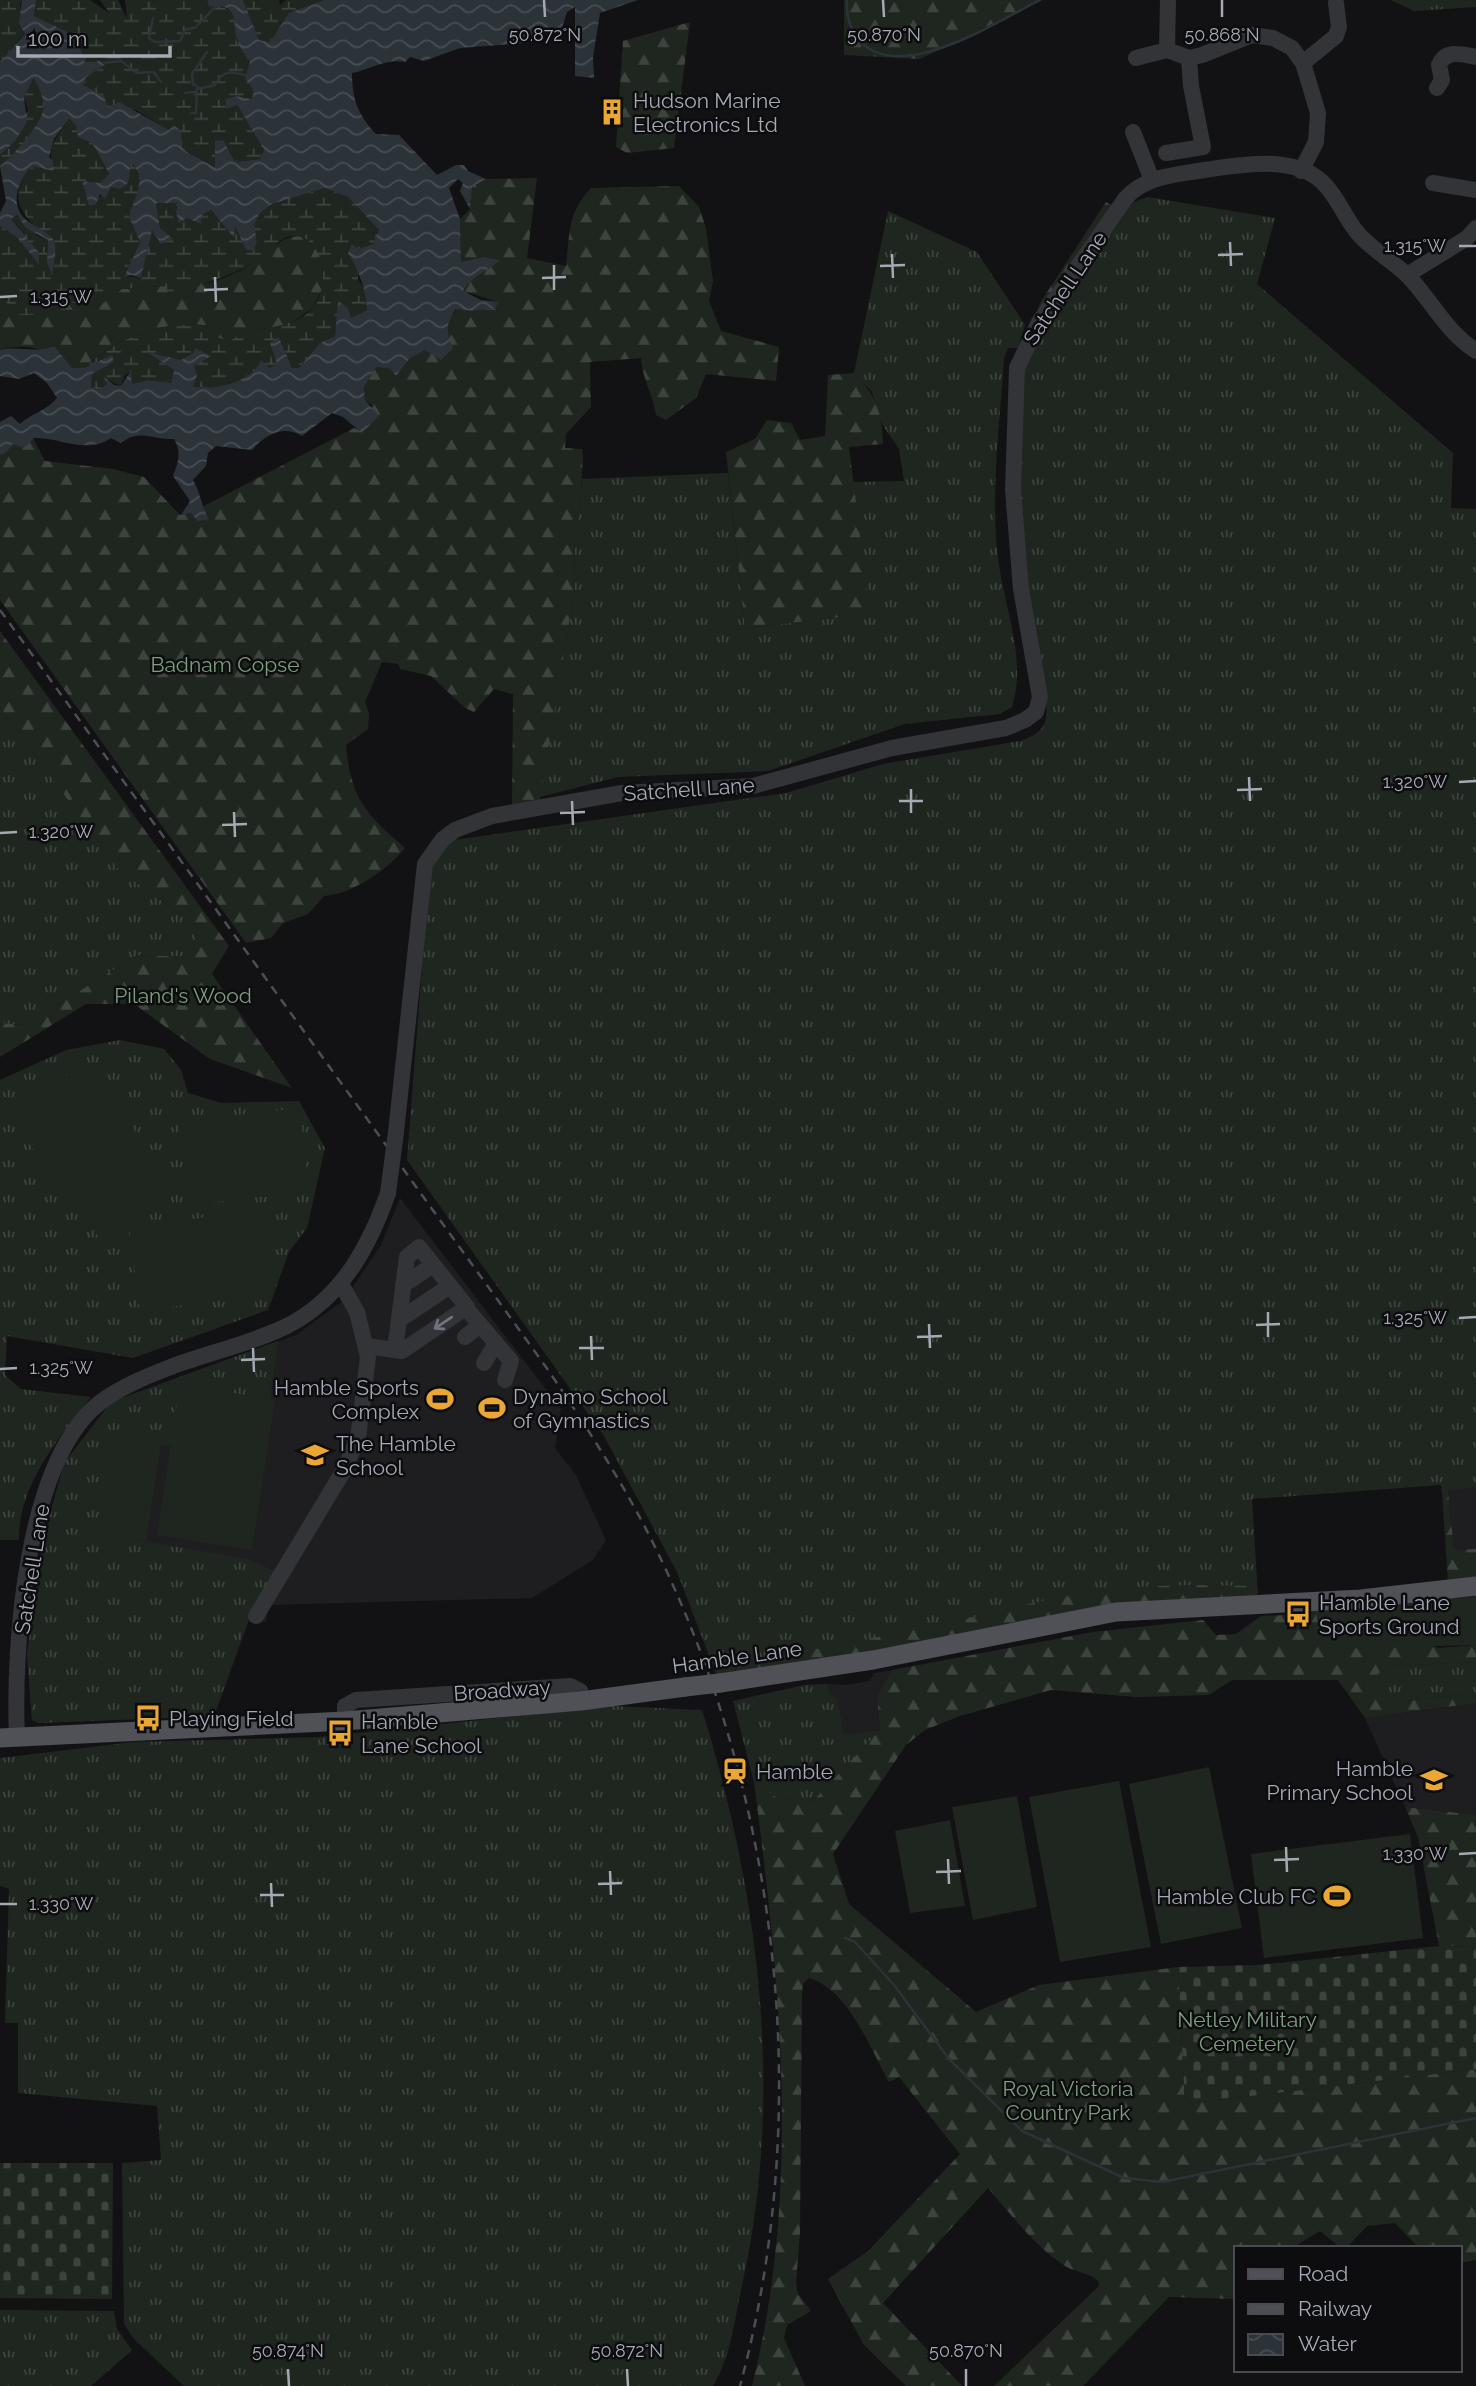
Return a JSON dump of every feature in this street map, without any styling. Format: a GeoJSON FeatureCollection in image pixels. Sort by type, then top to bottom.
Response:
{"type":"FeatureCollection","features":[{"type":"Feature","properties":{"kind":"main road","name":"Hamble Lane"},"geometry":{"type":"LineString","coordinates":[[8,1738],[345,1721],[581,1701],[873,1660],[1116,1612],[1361,1599],[1476,1586]]}},
{"type":"Feature","properties":{"kind":"street"},"geometry":{"type":"LineString","coordinates":[[1167,50],[1168,0]]}},
{"type":"Feature","properties":{"kind":"street"},"geometry":{"type":"LineString","coordinates":[[1303,62],[1336,36],[1339,27],[1332,8]]}},
{"type":"Feature","properties":{"kind":"street"},"geometry":{"type":"LineString","coordinates":[[1136,58],[1167,50],[1189,58],[1252,35],[1292,48],[1303,62],[1318,113],[1317,142],[1301,171]]}},
{"type":"Feature","properties":{"kind":"street"},"geometry":{"type":"LineString","coordinates":[[1443,83],[1439,65],[1444,57],[1455,54],[1476,57]]}},
{"type":"Feature","properties":{"kind":"street"},"geometry":{"type":"LineString","coordinates":[[1166,152],[1203,147],[1207,114],[1191,86],[1189,58]]}},
{"type":"Feature","properties":{"kind":"street"},"geometry":{"type":"LineString","coordinates":[[1133,132],[1152,180]]}},
{"type":"Feature","properties":{"kind":"street","name":"Satchell Lane"},"geometry":{"type":"LineString","coordinates":[[8,1738],[32,1542],[46,1486],[58,1455],[76,1428],[99,1403],[127,1385],[289,1325],[335,1293],[372,1238],[388,1193],[425,864],[443,839],[455,830],[492,816],[622,793],[753,786],[892,748],[1006,728],[1036,712],[1040,696],[1021,589],[1013,490],[1017,368],[1039,322],[1130,192],[1152,180],[1257,162],[1284,165],[1301,171],[1325,184],[1355,230],[1407,275],[1458,340],[1476,351]]}},
{"type":"Feature","properties":{"kind":"street"},"geometry":{"type":"LineString","coordinates":[[1433,183],[1476,190]]}},
{"type":"Feature","properties":{"kind":"street"},"geometry":{"type":"LineString","coordinates":[[1407,275],[1473,238]]}},
{"type":"Feature","properties":{"kind":"street"},"geometry":{"type":"LineString","coordinates":[[395,1350],[407,1257],[419,1247],[511,1361],[505,1380]]}},
{"type":"Feature","properties":{"kind":"street"},"geometry":{"type":"LineString","coordinates":[[403,1285],[433,1265]]}},
{"type":"Feature","properties":{"kind":"street"},"geometry":{"type":"LineString","coordinates":[[256,1616],[344,1470],[358,1438],[367,1346],[357,1311],[341,1284]]}},
{"type":"Feature","properties":{"kind":"street"},"geometry":{"type":"LineString","coordinates":[[399,1320],[450,1286]]}},
{"type":"Feature","properties":{"kind":"street"},"geometry":{"type":"LineString","coordinates":[[367,1346],[402,1351],[466,1308]]}},
{"type":"Feature","properties":{"kind":"street"},"geometry":{"type":"LineString","coordinates":[[465,1337],[480,1325]]}},
{"type":"Feature","properties":{"kind":"street"},"geometry":{"type":"LineString","coordinates":[[484,1363],[496,1343]]}},
{"type":"Feature","properties":{"kind":"shaded area","name":"The Hamble School"},"geometry":{"type":"Polygon","coordinates":[[[400,1198],[561,1409],[555,1448],[576,1475],[606,1540],[593,1560],[532,1598],[268,1605],[266,1622],[249,1620],[214,1716],[39,1723],[32,1720],[27,1653],[45,1532],[111,1402],[296,1335],[344,1300],[381,1245],[400,1198]]]}},
{"type":"Feature","properties":{"kind":"shaded area"},"geometry":{"type":"Polygon","coordinates":[[[1476,1487],[1476,1549],[1454,1551],[1448,1491],[1476,1487]]]}},
{"type":"Feature","properties":{"kind":"shaded area"},"geometry":{"type":"Polygon","coordinates":[[[892,1670],[877,1696],[880,1730],[844,1736],[838,1700],[829,1693],[827,1684],[844,1685],[869,1681],[875,1673],[892,1670]]]}},
{"type":"Feature","properties":{"kind":"shaded area","name":"Hamble Primary School"},"geometry":{"type":"Polygon","coordinates":[[[1476,1703],[1476,1815],[1405,1807],[1365,1718],[1476,1703]]]}},
{"type":"Feature","properties":{"kind":"green space"},"geometry":{"type":"Polygon","coordinates":[[[0,0],[22,0],[20,5],[25,33],[0,62],[0,0]]]}},
{"type":"Feature","properties":{"kind":"green space"},"geometry":{"type":"Polygon","coordinates":[[[36,0],[90,0],[109,13],[100,0],[118,0],[127,19],[125,0],[207,0],[209,7],[219,6],[230,10],[237,23],[236,40],[250,61],[254,96],[251,99],[236,96],[225,99],[226,108],[236,104],[264,150],[260,159],[235,162],[230,152],[215,141],[216,167],[183,150],[181,131],[174,125],[170,131],[136,110],[108,109],[83,85],[86,77],[105,65],[99,61],[85,62],[76,36],[34,16],[36,0]]]}},
{"type":"Feature","properties":{"kind":"green space"},"geometry":{"type":"Polygon","coordinates":[[[243,0],[279,0],[280,5],[286,0],[324,0],[289,14],[270,42],[259,40],[243,0]]]}},
{"type":"Feature","properties":{"kind":"green space"},"geometry":{"type":"Polygon","coordinates":[[[844,0],[1042,0],[920,59],[844,55],[844,0]]]}},
{"type":"Feature","properties":{"kind":"green space"},"geometry":{"type":"Polygon","coordinates":[[[1391,0],[1476,0],[1476,7],[1414,11],[1391,0]]]}},
{"type":"Feature","properties":{"kind":"green space"},"geometry":{"type":"Polygon","coordinates":[[[690,22],[674,148],[627,153],[616,147],[623,41],[690,22]]]}},
{"type":"Feature","properties":{"kind":"green space"},"geometry":{"type":"Polygon","coordinates":[[[35,77],[44,104],[43,112],[26,139],[0,166],[0,155],[7,149],[28,110],[24,97],[35,77]]]}},
{"type":"Feature","properties":{"kind":"green space"},"geometry":{"type":"Polygon","coordinates":[[[69,117],[76,126],[78,136],[92,143],[109,175],[100,183],[82,181],[89,206],[127,173],[131,162],[139,175],[139,189],[129,217],[140,242],[124,276],[141,278],[152,228],[160,228],[156,203],[180,203],[187,218],[211,210],[233,237],[234,223],[246,250],[254,251],[257,241],[254,226],[259,214],[272,204],[325,188],[348,197],[379,230],[373,244],[358,249],[358,279],[367,293],[367,310],[351,318],[338,308],[335,336],[320,343],[299,368],[292,368],[279,337],[274,356],[277,364],[269,368],[259,366],[246,377],[228,385],[210,388],[193,386],[194,366],[209,356],[195,348],[193,353],[181,360],[150,353],[174,370],[171,383],[148,380],[130,384],[132,371],[125,375],[121,386],[104,378],[107,384],[99,390],[91,387],[92,374],[114,362],[112,356],[84,368],[111,348],[142,333],[175,325],[209,326],[209,335],[230,341],[240,335],[294,321],[304,316],[316,304],[323,273],[317,252],[308,241],[302,237],[287,237],[247,266],[182,296],[171,298],[165,286],[122,289],[99,306],[68,302],[43,315],[13,315],[6,301],[0,302],[0,226],[17,237],[38,264],[19,228],[11,219],[16,215],[38,236],[48,240],[47,262],[55,247],[22,210],[19,191],[32,166],[54,170],[52,148],[69,117]]]}},
{"type":"Feature","properties":{"kind":"green space","name":"Badnam Copse"},"geometry":{"type":"Polygon","coordinates":[[[537,178],[527,258],[566,266],[574,215],[591,188],[679,186],[699,207],[706,228],[713,281],[709,301],[721,331],[779,347],[776,381],[706,374],[696,398],[666,420],[656,415],[641,358],[590,362],[591,407],[566,434],[565,448],[582,449],[583,456],[580,509],[574,531],[575,588],[538,810],[512,811],[513,694],[494,689],[474,712],[465,708],[431,676],[400,669],[398,664],[382,662],[365,702],[369,714],[368,729],[346,745],[348,763],[362,804],[405,848],[369,880],[324,896],[308,914],[283,923],[271,938],[246,943],[0,600],[0,455],[6,453],[13,444],[33,438],[45,461],[113,469],[144,477],[180,515],[191,513],[209,519],[202,507],[354,428],[363,432],[372,405],[365,400],[364,387],[376,367],[390,369],[425,350],[436,355],[449,319],[457,309],[472,311],[495,308],[498,302],[463,291],[472,280],[499,260],[483,257],[461,262],[460,219],[470,209],[472,187],[486,179],[537,178]]]}},
{"type":"Feature","properties":{"kind":"green space"},"geometry":{"type":"Polygon","coordinates":[[[1147,197],[1275,218],[1257,284],[1453,453],[1451,508],[1476,509],[1476,1487],[1442,1492],[1441,1485],[1252,1499],[1258,1595],[716,1674],[677,1572],[604,1436],[407,1160],[430,865],[441,849],[454,840],[786,793],[883,764],[1020,741],[1040,730],[1046,718],[1045,695],[1025,585],[1017,476],[1019,401],[1024,369],[1032,344],[1121,207],[1147,197]]]}},
{"type":"Feature","properties":{"kind":"green space"},"geometry":{"type":"Polygon","coordinates":[[[1106,202],[1118,209],[1118,224],[1050,326],[1043,328],[1038,309],[1040,303],[1106,202]]]}},
{"type":"Feature","properties":{"kind":"green space"},"geometry":{"type":"Polygon","coordinates":[[[888,211],[977,252],[1025,325],[1018,348],[1008,348],[1004,358],[995,483],[998,558],[1016,651],[1016,689],[1012,707],[1000,714],[905,724],[768,771],[618,777],[540,797],[575,588],[574,531],[580,509],[582,479],[728,473],[745,628],[869,614],[853,482],[904,481],[899,449],[882,424],[872,392],[854,373],[888,211]]]}},
{"type":"Feature","properties":{"kind":"green space"},"geometry":{"type":"Polygon","coordinates":[[[299,236],[311,243],[322,256],[323,287],[313,308],[288,325],[256,330],[230,342],[209,335],[209,326],[175,325],[158,328],[110,348],[84,368],[72,368],[56,356],[29,347],[0,350],[0,302],[6,301],[43,315],[68,302],[99,306],[122,289],[165,286],[169,291],[190,288],[239,271],[278,243],[299,236]]]}},
{"type":"Feature","properties":{"kind":"green space"},"geometry":{"type":"Polygon","coordinates":[[[854,373],[873,397],[879,413],[883,444],[849,447],[870,614],[745,628],[726,452],[755,439],[767,420],[791,423],[800,440],[825,436],[828,375],[854,373]]]}},
{"type":"Feature","properties":{"kind":"green space","name":"Piland's Wood"},"geometry":{"type":"Polygon","coordinates":[[[0,631],[229,946],[212,974],[292,1088],[210,1059],[134,1004],[86,1004],[0,1057],[0,1023],[26,1025],[137,955],[192,957],[198,927],[119,870],[0,707],[0,631]]]}},
{"type":"Feature","properties":{"kind":"green space"},"geometry":{"type":"Polygon","coordinates":[[[0,707],[119,870],[198,927],[192,957],[137,955],[26,1025],[0,1023],[0,707]]]}},
{"type":"Feature","properties":{"kind":"green space"},"geometry":{"type":"Polygon","coordinates":[[[120,1040],[164,1049],[181,1070],[188,1093],[221,1103],[299,1101],[325,1148],[307,1228],[289,1252],[268,1310],[133,1358],[7,1336],[5,1375],[21,1389],[91,1397],[54,1446],[33,1482],[20,1520],[19,1540],[0,1540],[0,1080],[66,1050],[120,1040]]]}},
{"type":"Feature","properties":{"kind":"green space"},"geometry":{"type":"Polygon","coordinates":[[[84,1062],[175,1185],[101,1240],[10,1118],[84,1062]]]}},
{"type":"Feature","properties":{"kind":"green space"},"geometry":{"type":"Polygon","coordinates":[[[300,1108],[309,1191],[188,1205],[179,1122],[300,1108]]]}},
{"type":"Feature","properties":{"kind":"green space"},"geometry":{"type":"Polygon","coordinates":[[[264,1210],[275,1293],[140,1311],[129,1227],[264,1210]]]}},
{"type":"Feature","properties":{"kind":"green space"},"geometry":{"type":"Polygon","coordinates":[[[278,1341],[270,1399],[180,1385],[171,1446],[111,1437],[96,1533],[248,1559],[274,1571],[249,1619],[214,1716],[39,1723],[32,1720],[27,1653],[45,1532],[64,1463],[111,1402],[278,1341]]]}},
{"type":"Feature","properties":{"kind":"green space"},"geometry":{"type":"Polygon","coordinates":[[[180,1385],[275,1400],[252,1550],[157,1535],[180,1385]]]}},
{"type":"Feature","properties":{"kind":"green space"},"geometry":{"type":"Polygon","coordinates":[[[111,1436],[161,1444],[146,1541],[96,1533],[111,1436]]]}},
{"type":"Feature","properties":{"kind":"green space","name":"Royal Victoria Country Park"},"geometry":{"type":"Polygon","coordinates":[[[1448,1491],[1454,1550],[1476,1549],[1476,1596],[1317,1613],[1439,1648],[1476,1645],[1476,1662],[1391,1666],[1363,1683],[1365,1690],[1397,1702],[1476,1693],[1476,1703],[1365,1718],[1338,1680],[1232,1680],[1209,1695],[1136,1697],[1051,1690],[960,1716],[925,1730],[906,1745],[833,1854],[849,1904],[976,2012],[1039,1985],[1178,1967],[1185,2104],[1476,2069],[1476,2260],[1462,2263],[1462,2246],[1417,2246],[1395,2223],[1367,2226],[1348,2246],[1339,2246],[1320,2231],[1295,2246],[1234,2246],[1234,2299],[1169,2297],[1083,2386],[994,2386],[1098,2287],[1099,2282],[1065,2266],[1044,2249],[988,2188],[883,2303],[962,2386],[906,2386],[864,2345],[828,2279],[868,2251],[960,2154],[899,2077],[889,2082],[866,2037],[835,1994],[823,1984],[809,1978],[803,1984],[802,1995],[800,2233],[796,2283],[798,2294],[811,2311],[787,2325],[784,2338],[805,2386],[752,2386],[768,2311],[777,2236],[782,2084],[772,1933],[754,1782],[776,1797],[813,1801],[880,1730],[877,1696],[892,1670],[1093,1632],[1203,1620],[1216,1635],[1236,1634],[1261,1616],[1286,1615],[1448,1582],[1442,1492],[1448,1491]]]}},
{"type":"Feature","properties":{"kind":"green space"},"geometry":{"type":"Polygon","coordinates":[[[1257,1586],[1258,1595],[734,1672],[737,1664],[935,1626],[1055,1598],[1136,1587],[1257,1586]]]}},
{"type":"Feature","properties":{"kind":"green space"},"geometry":{"type":"Polygon","coordinates":[[[1476,1596],[1476,1645],[1323,1649],[1316,1613],[1476,1596]]]}},
{"type":"Feature","properties":{"kind":"green space"},"geometry":{"type":"Polygon","coordinates":[[[1476,1662],[1476,1693],[1397,1702],[1365,1690],[1363,1683],[1391,1666],[1476,1662]]]}},
{"type":"Feature","properties":{"kind":"green space"},"geometry":{"type":"Polygon","coordinates":[[[827,1684],[829,1693],[838,1700],[844,1735],[880,1730],[813,1801],[776,1797],[754,1782],[733,1701],[804,1685],[827,1684]]]}},
{"type":"Feature","properties":{"kind":"green space"},"geometry":{"type":"Polygon","coordinates":[[[611,1706],[702,1710],[739,1852],[751,1925],[760,1998],[762,2145],[754,2218],[734,2327],[724,2364],[713,2386],[184,2386],[133,2338],[124,2324],[122,2163],[161,2160],[157,2106],[18,2093],[18,2023],[5,2023],[9,1889],[0,1886],[0,1758],[133,1742],[319,1737],[611,1706]]]}},
{"type":"Feature","properties":{"kind":"green space"},"geometry":{"type":"Polygon","coordinates":[[[1209,1767],[1242,1928],[1161,1944],[1129,1784],[1209,1767]]]}},
{"type":"Feature","properties":{"kind":"green space"},"geometry":{"type":"Polygon","coordinates":[[[1119,1781],[1151,1947],[1060,1962],[1029,1797],[1119,1781]]]}},
{"type":"Feature","properties":{"kind":"green space"},"geometry":{"type":"Polygon","coordinates":[[[1017,1796],[1037,1907],[973,1920],[952,1807],[1017,1796]]]}},
{"type":"Feature","properties":{"kind":"green space"},"geometry":{"type":"Polygon","coordinates":[[[1405,1807],[1476,1815],[1476,1947],[1439,1946],[1418,1837],[1405,1807]]]}},
{"type":"Feature","properties":{"kind":"green space"},"geometry":{"type":"Polygon","coordinates":[[[950,1820],[965,1906],[910,1913],[895,1831],[950,1820]]]}},
{"type":"Feature","properties":{"kind":"green space","name":"Hamble Club FC"},"geometry":{"type":"Polygon","coordinates":[[[1410,1834],[1423,1938],[1264,1958],[1251,1854],[1410,1834]]]}},
{"type":"Feature","properties":{"kind":"green space","name":"Netley Military Cemetery"},"geometry":{"type":"Polygon","coordinates":[[[1439,1946],[1476,1947],[1476,2069],[1185,2104],[1178,1967],[1257,1965],[1439,1946]]]}},
{"type":"Feature","properties":{"kind":"green space"},"geometry":{"type":"Polygon","coordinates":[[[0,2163],[113,2163],[112,2299],[0,2298],[0,2163]]]}},
{"type":"Feature","properties":{"kind":"green space"},"geometry":{"type":"Polygon","coordinates":[[[0,2310],[114,2311],[117,2329],[132,2350],[91,2386],[0,2386],[0,2310]]]}},
{"type":"Feature","properties":{"kind":"water"},"geometry":{"type":"Polygon","coordinates":[[[22,0],[36,0],[34,16],[76,36],[85,62],[100,61],[105,65],[86,77],[83,85],[104,96],[108,108],[119,102],[169,130],[174,125],[181,131],[183,150],[215,167],[215,141],[223,140],[235,162],[260,159],[264,150],[237,105],[226,109],[225,99],[236,96],[251,99],[253,96],[252,88],[245,78],[250,62],[238,43],[231,11],[219,6],[209,7],[207,0],[243,0],[259,40],[270,42],[289,13],[324,0],[638,0],[600,13],[593,57],[594,78],[575,76],[575,7],[567,12],[562,28],[538,34],[525,43],[460,48],[424,61],[410,57],[405,62],[385,63],[352,73],[357,106],[376,134],[399,135],[437,175],[456,165],[464,165],[468,171],[486,179],[472,187],[470,209],[460,191],[463,183],[458,179],[449,188],[460,219],[461,262],[483,257],[500,260],[463,291],[481,300],[499,302],[495,308],[472,311],[456,309],[448,328],[453,348],[441,360],[425,350],[409,359],[396,376],[390,369],[376,367],[364,387],[365,400],[379,416],[362,433],[343,417],[332,413],[302,436],[281,431],[262,440],[252,450],[216,446],[208,453],[206,466],[193,480],[209,519],[198,521],[191,513],[181,515],[190,501],[173,476],[179,453],[174,439],[141,435],[121,443],[111,438],[101,443],[82,445],[34,438],[24,448],[13,444],[6,453],[0,455],[0,422],[11,416],[20,424],[57,398],[47,383],[34,373],[19,379],[0,376],[0,350],[54,346],[72,368],[84,368],[112,355],[114,362],[92,374],[91,387],[99,390],[107,384],[103,376],[114,385],[121,386],[132,369],[131,384],[148,380],[171,383],[174,370],[147,352],[181,360],[193,353],[195,348],[211,356],[194,366],[197,376],[193,386],[222,386],[250,374],[261,360],[269,368],[277,364],[270,343],[279,337],[292,368],[299,368],[320,343],[335,336],[338,301],[348,308],[351,318],[367,310],[361,280],[348,253],[352,244],[358,249],[373,244],[379,230],[348,197],[325,188],[272,204],[259,214],[254,226],[257,241],[254,251],[246,250],[235,226],[234,238],[211,210],[201,215],[201,224],[187,218],[179,223],[176,212],[179,203],[156,203],[160,228],[173,239],[161,244],[152,230],[141,278],[131,275],[124,277],[140,242],[129,217],[139,175],[131,163],[128,183],[120,189],[111,187],[105,199],[100,194],[96,204],[89,206],[82,181],[100,183],[109,174],[92,143],[78,137],[76,126],[69,118],[54,139],[49,157],[53,161],[54,171],[32,166],[22,179],[17,194],[18,209],[22,216],[47,233],[54,242],[52,275],[47,262],[48,240],[26,228],[17,215],[11,219],[39,253],[39,265],[17,237],[0,226],[0,213],[6,201],[0,166],[33,130],[43,112],[44,104],[34,78],[24,97],[27,122],[15,141],[0,155],[0,62],[25,34],[19,23],[22,0]]]}},
{"type":"Feature","properties":{"kind":"waterway"},"geometry":{"type":"LineString","coordinates":[[847,0],[849,21],[859,40],[876,52],[898,56],[948,46],[1040,0]]}},
{"type":"Feature","properties":{"kind":"waterway"},"geometry":{"type":"LineString","coordinates":[[153,18],[149,38],[155,42],[180,41],[185,30],[196,27],[216,6]]}},
{"type":"Feature","properties":{"kind":"waterway"},"geometry":{"type":"LineString","coordinates":[[200,88],[193,84],[192,74],[207,52]]}},
{"type":"Feature","properties":{"kind":"waterway"},"geometry":{"type":"LineString","coordinates":[[103,63],[121,61],[137,73],[154,72],[161,82]]}},
{"type":"Feature","properties":{"kind":"waterway"},"geometry":{"type":"LineString","coordinates":[[191,113],[196,113],[197,89],[215,85],[227,73],[245,75]]}},
{"type":"Feature","properties":{"kind":"waterway"},"geometry":{"type":"LineString","coordinates":[[185,93],[195,92]]}},
{"type":"Feature","properties":{"kind":"waterway"},"geometry":{"type":"LineString","coordinates":[[845,1938],[855,1942],[894,1985],[949,2059],[1022,2131],[1124,2178],[1162,2182],[1476,2118]]}},
{"type":"Feature","properties":{"kind":"railway"},"geometry":{"type":"LineString","coordinates":[[0,610],[561,1389],[605,1457],[645,1527],[699,1649],[733,1750],[757,1855],[773,1961],[779,2069],[776,2176],[763,2282],[740,2386]]}},
{"type":"Feature","properties":{"kind":"place","name":"Hudson Marine Electronics Ltd"},"geometry":{"type":"Point","coordinates":[612,112]}},
{"type":"Feature","properties":{"kind":"place","name":"Hamble Sports Complex"},"geometry":{"type":"Point","coordinates":[440,1399]}},
{"type":"Feature","properties":{"kind":"place","name":"Dynamo School of Gymnastics"},"geometry":{"type":"Point","coordinates":[492,1408]}},
{"type":"Feature","properties":{"kind":"place","name":"The Hamble School"},"geometry":{"type":"Point","coordinates":[315,1455]}},
{"type":"Feature","properties":{"kind":"place","name":"Hamble Lane Sports Ground"},"geometry":{"type":"Point","coordinates":[1298,1614]}},
{"type":"Feature","properties":{"kind":"place","name":"Playing Field"},"geometry":{"type":"Point","coordinates":[148,1718]}},
{"type":"Feature","properties":{"kind":"place","name":"Hamble Lane School"},"geometry":{"type":"Point","coordinates":[340,1733]}},
{"type":"Feature","properties":{"kind":"place","name":"Hamble"},"geometry":{"type":"Point","coordinates":[735,1771]}},
{"type":"Feature","properties":{"kind":"place","name":"Hamble Primary School"},"geometry":{"type":"Point","coordinates":[1434,1780]}},
{"type":"Feature","properties":{"kind":"place","name":"Hamble Club FC"},"geometry":{"type":"Point","coordinates":[1337,1896]}}]}
